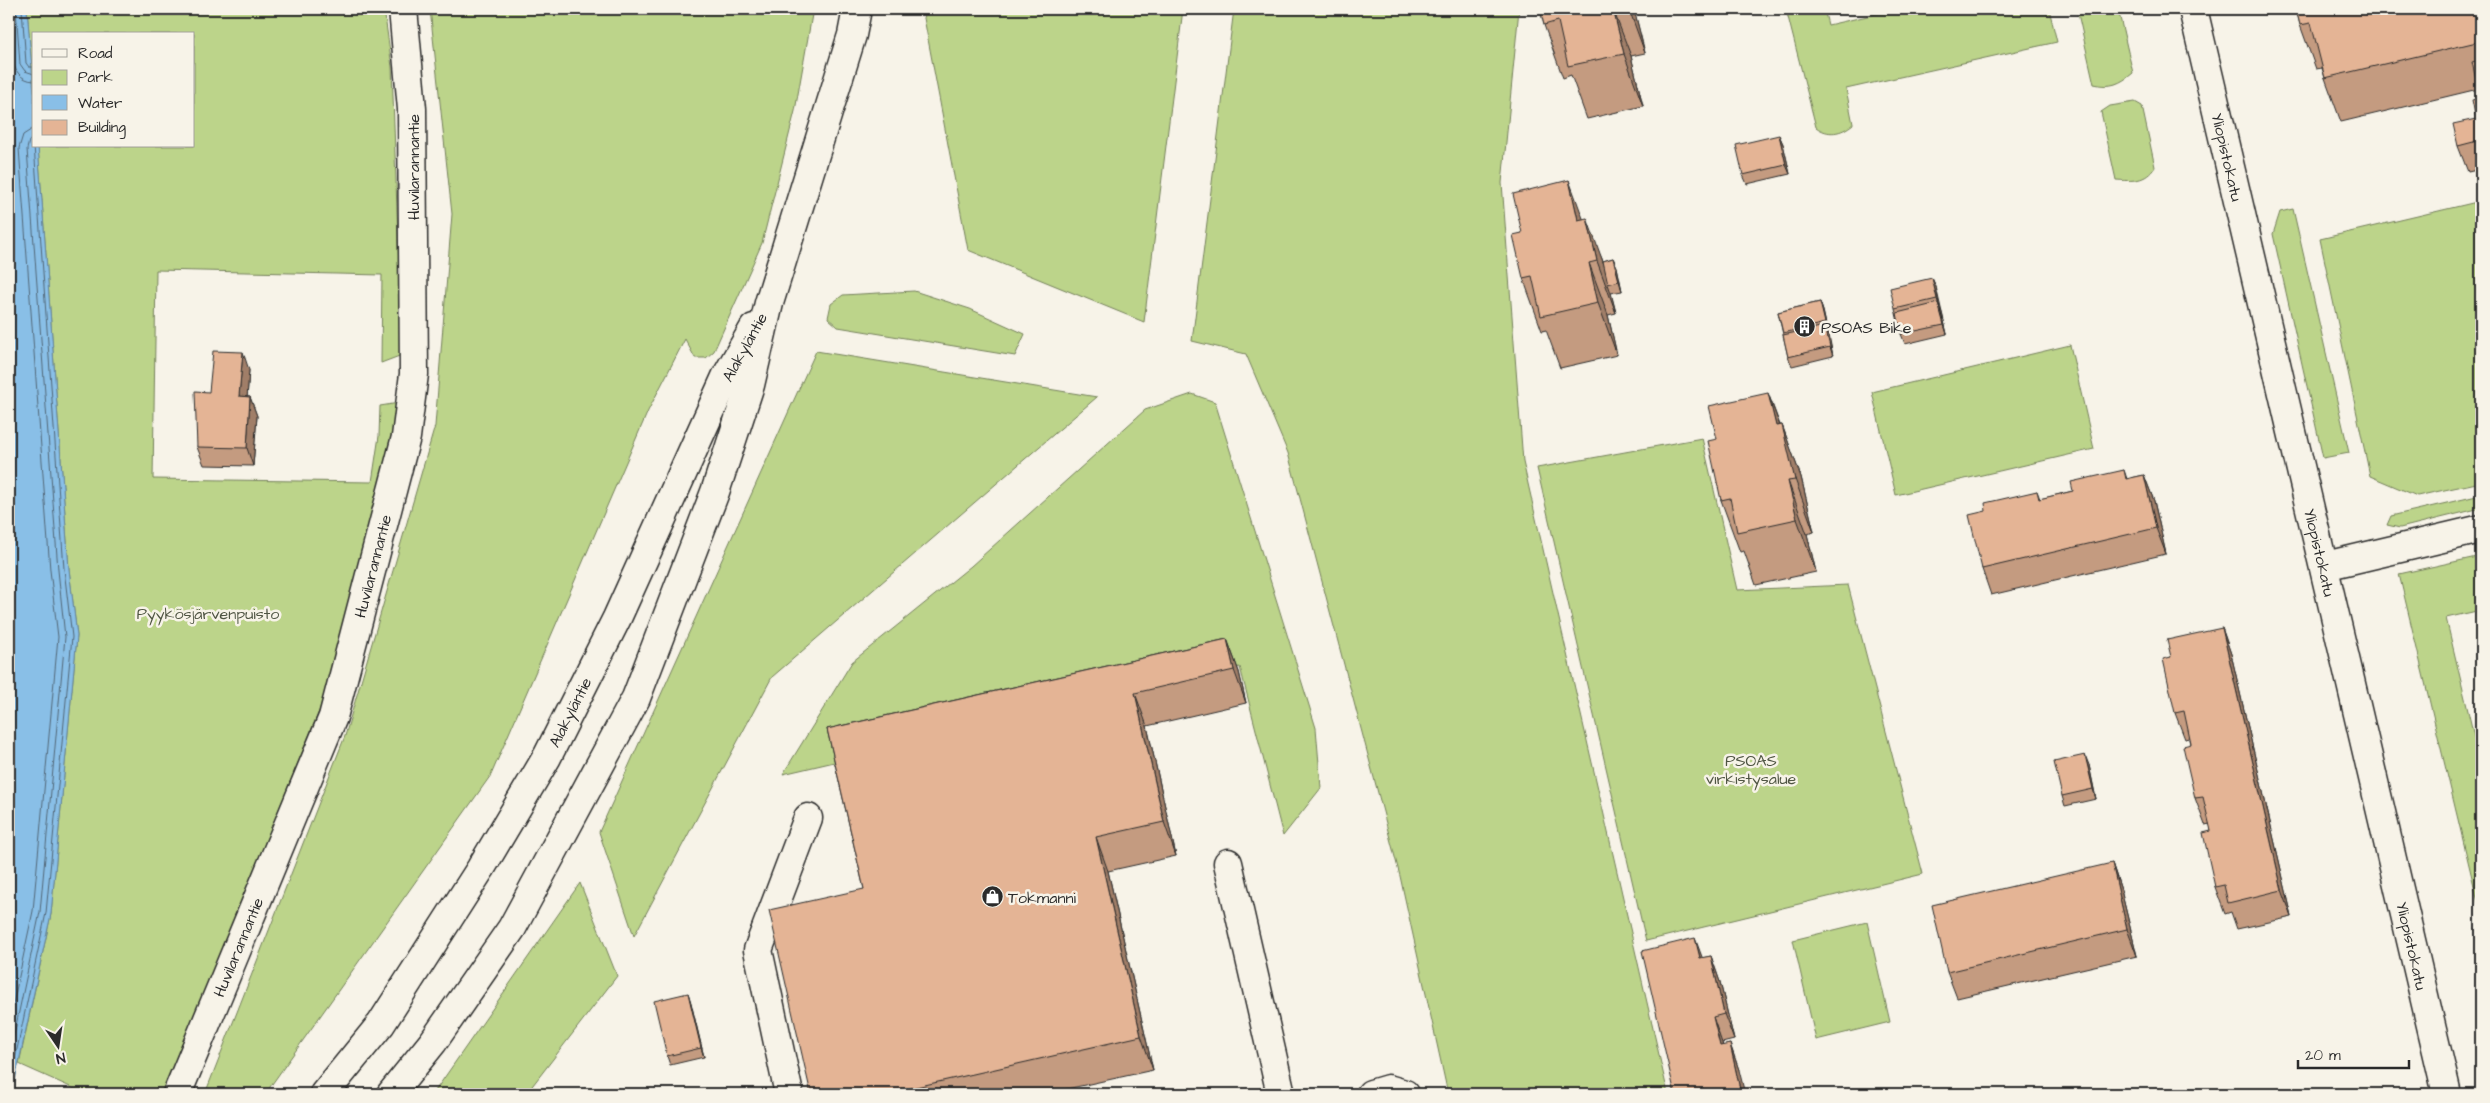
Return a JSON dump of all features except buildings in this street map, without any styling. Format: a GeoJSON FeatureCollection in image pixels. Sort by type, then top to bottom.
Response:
{"type":"FeatureCollection","features":[{"type":"Feature","properties":{"kind":"street","name":"Huvilarannantie"},"geometry":{"type":"LineString","coordinates":[[177,1094],[332,717],[406,437],[414,374],[412,119],[402,9]]}},
{"type":"Feature","properties":{"kind":"street","name":"Alakyläntie"},"geometry":{"type":"LineString","coordinates":[[390,1094],[433,1042],[512,928],[636,698],[715,492],[750,385],[769,303],[852,35],[857,9]]}},
{"type":"Feature","properties":{"kind":"street","name":"Yliopistokatu"},"geometry":{"type":"LineString","coordinates":[[2193,9],[2254,273],[2325,566],[2447,1094]]}},
{"type":"Feature","properties":{"kind":"street","name":"Alakyläntie"},"geometry":{"type":"LineString","coordinates":[[324,1094],[381,1024],[482,868],[547,757],[617,618],[726,377],[769,303]]}},
{"type":"Feature","properties":{"kind":"street"},"geometry":{"type":"LineString","coordinates":[[2325,566],[2481,529]]}},
{"type":"Feature","properties":{"kind":"street"},"geometry":{"type":"LineString","coordinates":[[789,1094],[758,950],[808,818]]}},
{"type":"Feature","properties":{"kind":"street"},"geometry":{"type":"LineString","coordinates":[[1228,863],[1281,1094]]}},
{"type":"Feature","properties":{"kind":"street"},"geometry":{"type":"LineString","coordinates":[[1371,1094],[1388,1089],[1405,1094]]}},
{"type":"Feature","properties":{"kind":"green space","name":"Pyykösjärvenpuisto"},"geometry":{"type":"Polygon","coordinates":[[[27,9],[384,9],[392,67],[402,355],[381,363],[382,275],[156,270],[153,479],[372,482],[379,436],[380,406],[399,403],[379,494],[320,709],[162,1094],[86,1094],[19,1064],[51,914],[77,636],[69,569],[38,148],[195,148],[195,32],[32,32],[32,69],[27,9]]]}},
{"type":"Feature","properties":{"kind":"green space"},"geometry":{"type":"Polygon","coordinates":[[[430,9],[813,9],[795,111],[762,243],[714,351],[706,358],[695,358],[685,339],[648,411],[491,775],[265,1094],[205,1094],[345,736],[435,426],[452,214],[430,9]]]}},
{"type":"Feature","properties":{"kind":"green space"},"geometry":{"type":"Polygon","coordinates":[[[926,9],[1183,9],[1144,322],[968,250],[924,18],[926,9]]]}},
{"type":"Feature","properties":{"kind":"green space"},"geometry":{"type":"Polygon","coordinates":[[[1234,9],[1519,9],[1502,183],[1523,462],[1668,1094],[1448,1094],[1400,876],[1288,453],[1246,354],[1192,341],[1234,9]]]}},
{"type":"Feature","properties":{"kind":"green space"},"geometry":{"type":"Polygon","coordinates":[[[1786,9],[1824,9],[1828,25],[1898,9],[2049,9],[2057,42],[1846,89],[1853,124],[1839,132],[1830,133],[1816,127],[1786,9]]]}},
{"type":"Feature","properties":{"kind":"green space"},"geometry":{"type":"Polygon","coordinates":[[[2077,9],[2118,9],[2133,73],[2124,80],[2105,86],[2094,84],[2077,9]]]}},
{"type":"Feature","properties":{"kind":"green space"},"geometry":{"type":"Polygon","coordinates":[[[2135,102],[2142,106],[2155,167],[2147,176],[2138,180],[2116,180],[2101,112],[2110,106],[2135,102]]]}},
{"type":"Feature","properties":{"kind":"green space"},"geometry":{"type":"Polygon","coordinates":[[[2481,201],[2481,482],[2417,496],[2370,476],[2320,239],[2481,201]]]}},
{"type":"Feature","properties":{"kind":"green space"},"geometry":{"type":"Polygon","coordinates":[[[2293,209],[2349,453],[2323,458],[2273,234],[2280,212],[2293,209]]]}},
{"type":"Feature","properties":{"kind":"green space"},"geometry":{"type":"Polygon","coordinates":[[[914,291],[970,309],[1025,334],[1015,356],[838,327],[828,318],[831,304],[843,295],[914,291]]]}},
{"type":"Feature","properties":{"kind":"green space"},"geometry":{"type":"Polygon","coordinates":[[[2070,345],[2094,449],[1896,495],[1872,392],[2070,345]]]}},
{"type":"Feature","properties":{"kind":"green space"},"geometry":{"type":"Polygon","coordinates":[[[816,351],[1097,397],[772,677],[634,936],[599,832],[816,351]]]}},
{"type":"Feature","properties":{"kind":"green space"},"geometry":{"type":"Polygon","coordinates":[[[1192,394],[1215,402],[1316,728],[1321,788],[1283,836],[1240,667],[783,774],[852,662],[971,566],[1145,410],[1192,394]]]}},
{"type":"Feature","properties":{"kind":"green space","name":"PSOAS virkistysalue"},"geometry":{"type":"Polygon","coordinates":[[[1702,438],[1737,590],[1848,585],[1923,874],[1646,941],[1537,468],[1702,438]]]}},
{"type":"Feature","properties":{"kind":"green space"},"geometry":{"type":"Polygon","coordinates":[[[2481,495],[2481,508],[2400,528],[2387,525],[2391,516],[2481,495]]]}},
{"type":"Feature","properties":{"kind":"green space"},"geometry":{"type":"Polygon","coordinates":[[[2481,556],[2481,610],[2446,618],[2481,766],[2481,915],[2399,574],[2481,556]]]}},
{"type":"Feature","properties":{"kind":"green space"},"geometry":{"type":"Polygon","coordinates":[[[580,883],[617,976],[526,1094],[433,1094],[580,883]]]}},
{"type":"Feature","properties":{"kind":"green space"},"geometry":{"type":"Polygon","coordinates":[[[1867,922],[1890,1022],[1816,1040],[1793,940],[1867,922]]]}},
{"type":"Feature","properties":{"kind":"water"},"geometry":{"type":"Polygon","coordinates":[[[9,9],[27,9],[32,69],[32,148],[38,148],[69,569],[77,636],[51,914],[12,1094],[9,1094],[9,9]]]}},
{"type":"Feature","properties":{"kind":"place","name":"PSOAS Bike"},"geometry":{"type":"Point","coordinates":[1805,327]}},
{"type":"Feature","properties":{"kind":"place","name":"Tokmanni"},"geometry":{"type":"Point","coordinates":[992,897]}}]}
